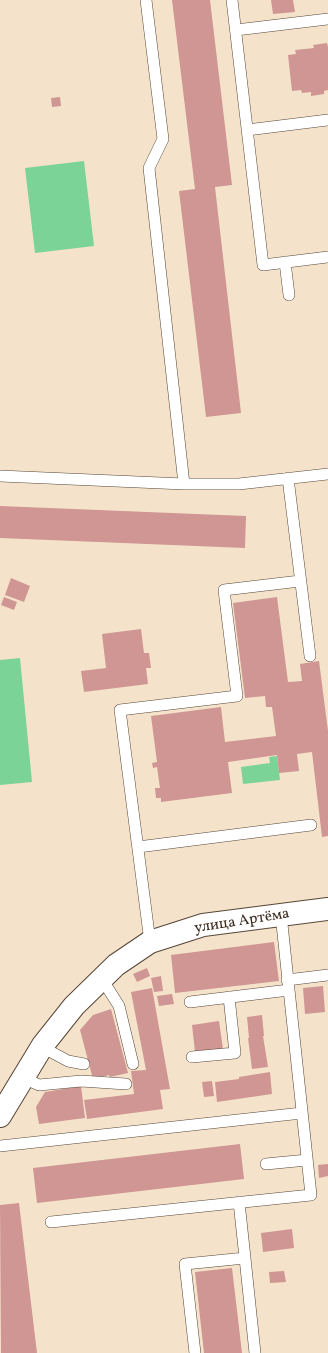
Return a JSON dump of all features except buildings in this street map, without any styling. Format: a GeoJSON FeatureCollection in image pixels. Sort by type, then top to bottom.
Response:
{"type":"FeatureCollection","features":[{"type":"Feature","properties":{"kind":"street","name":"улица Артёма"},"geometry":{"type":"LineString","coordinates":[[0,1116],[42,1047],[74,1006],[116,965],[150,942],[203,925],[328,910]]}},
{"type":"Feature","properties":{"kind":"lane"},"geometry":{"type":"LineString","coordinates":[[146,0],[163,139],[148,168],[184,484]]}},
{"type":"Feature","properties":{"kind":"lane"},"geometry":{"type":"LineString","coordinates":[[232,0],[263,265],[328,257]]}},
{"type":"Feature","properties":{"kind":"lane"},"geometry":{"type":"LineString","coordinates":[[236,30],[328,19]]}},
{"type":"Feature","properties":{"kind":"lane"},"geometry":{"type":"LineString","coordinates":[[247,130],[328,120]]}},
{"type":"Feature","properties":{"kind":"lane"},"geometry":{"type":"LineString","coordinates":[[284,262],[289,295]]}},
{"type":"Feature","properties":{"kind":"lane"},"geometry":{"type":"LineString","coordinates":[[0,476],[184,484],[239,484],[328,474]]}},
{"type":"Feature","properties":{"kind":"lane"},"geometry":{"type":"LineString","coordinates":[[288,478],[310,656]]}},
{"type":"Feature","properties":{"kind":"lane"},"geometry":{"type":"LineString","coordinates":[[150,942],[120,710],[237,696],[224,590],[300,581]]}},
{"type":"Feature","properties":{"kind":"lane"},"geometry":{"type":"LineString","coordinates":[[138,847],[311,825]]}},
{"type":"Feature","properties":{"kind":"lane"},"geometry":{"type":"LineString","coordinates":[[51,1222],[311,1194],[281,915]]}},
{"type":"Feature","properties":{"kind":"lane"},"geometry":{"type":"LineString","coordinates":[[190,1002],[228,997],[328,975]]}},
{"type":"Feature","properties":{"kind":"lane"},"geometry":{"type":"LineString","coordinates":[[102,979],[119,1006],[134,1064]]}},
{"type":"Feature","properties":{"kind":"lane"},"geometry":{"type":"LineString","coordinates":[[192,1057],[235,1052],[228,997]]}},
{"type":"Feature","properties":{"kind":"lane"},"geometry":{"type":"LineString","coordinates":[[42,1047],[68,1062],[84,1064]]}},
{"type":"Feature","properties":{"kind":"lane"},"geometry":{"type":"LineString","coordinates":[[23,1078],[39,1085],[81,1081],[126,1084]]}},
{"type":"Feature","properties":{"kind":"lane"},"geometry":{"type":"LineString","coordinates":[[0,1146],[302,1112]]}},
{"type":"Feature","properties":{"kind":"lane"},"geometry":{"type":"LineString","coordinates":[[266,1164],[307,1160]]}},
{"type":"Feature","properties":{"kind":"lane"},"geometry":{"type":"LineString","coordinates":[[239,1202],[255,1353]]}},
{"type":"Feature","properties":{"kind":"lane"},"geometry":{"type":"LineString","coordinates":[[195,1353],[185,1264],[245,1258]]}},
{"type":"Feature","properties":{"kind":"green space"},"geometry":{"type":"Polygon","coordinates":[[[84,161],[94,246],[35,253],[25,168],[84,161]]]}},
{"type":"Feature","properties":{"kind":"green space"},"geometry":{"type":"Polygon","coordinates":[[[20,658],[32,782],[0,785],[0,660],[20,658]]]}},
{"type":"Feature","properties":{"kind":"green space"},"geometry":{"type":"Polygon","coordinates":[[[277,756],[280,780],[243,784],[241,767],[270,763],[269,757],[277,756]]]}}]}
